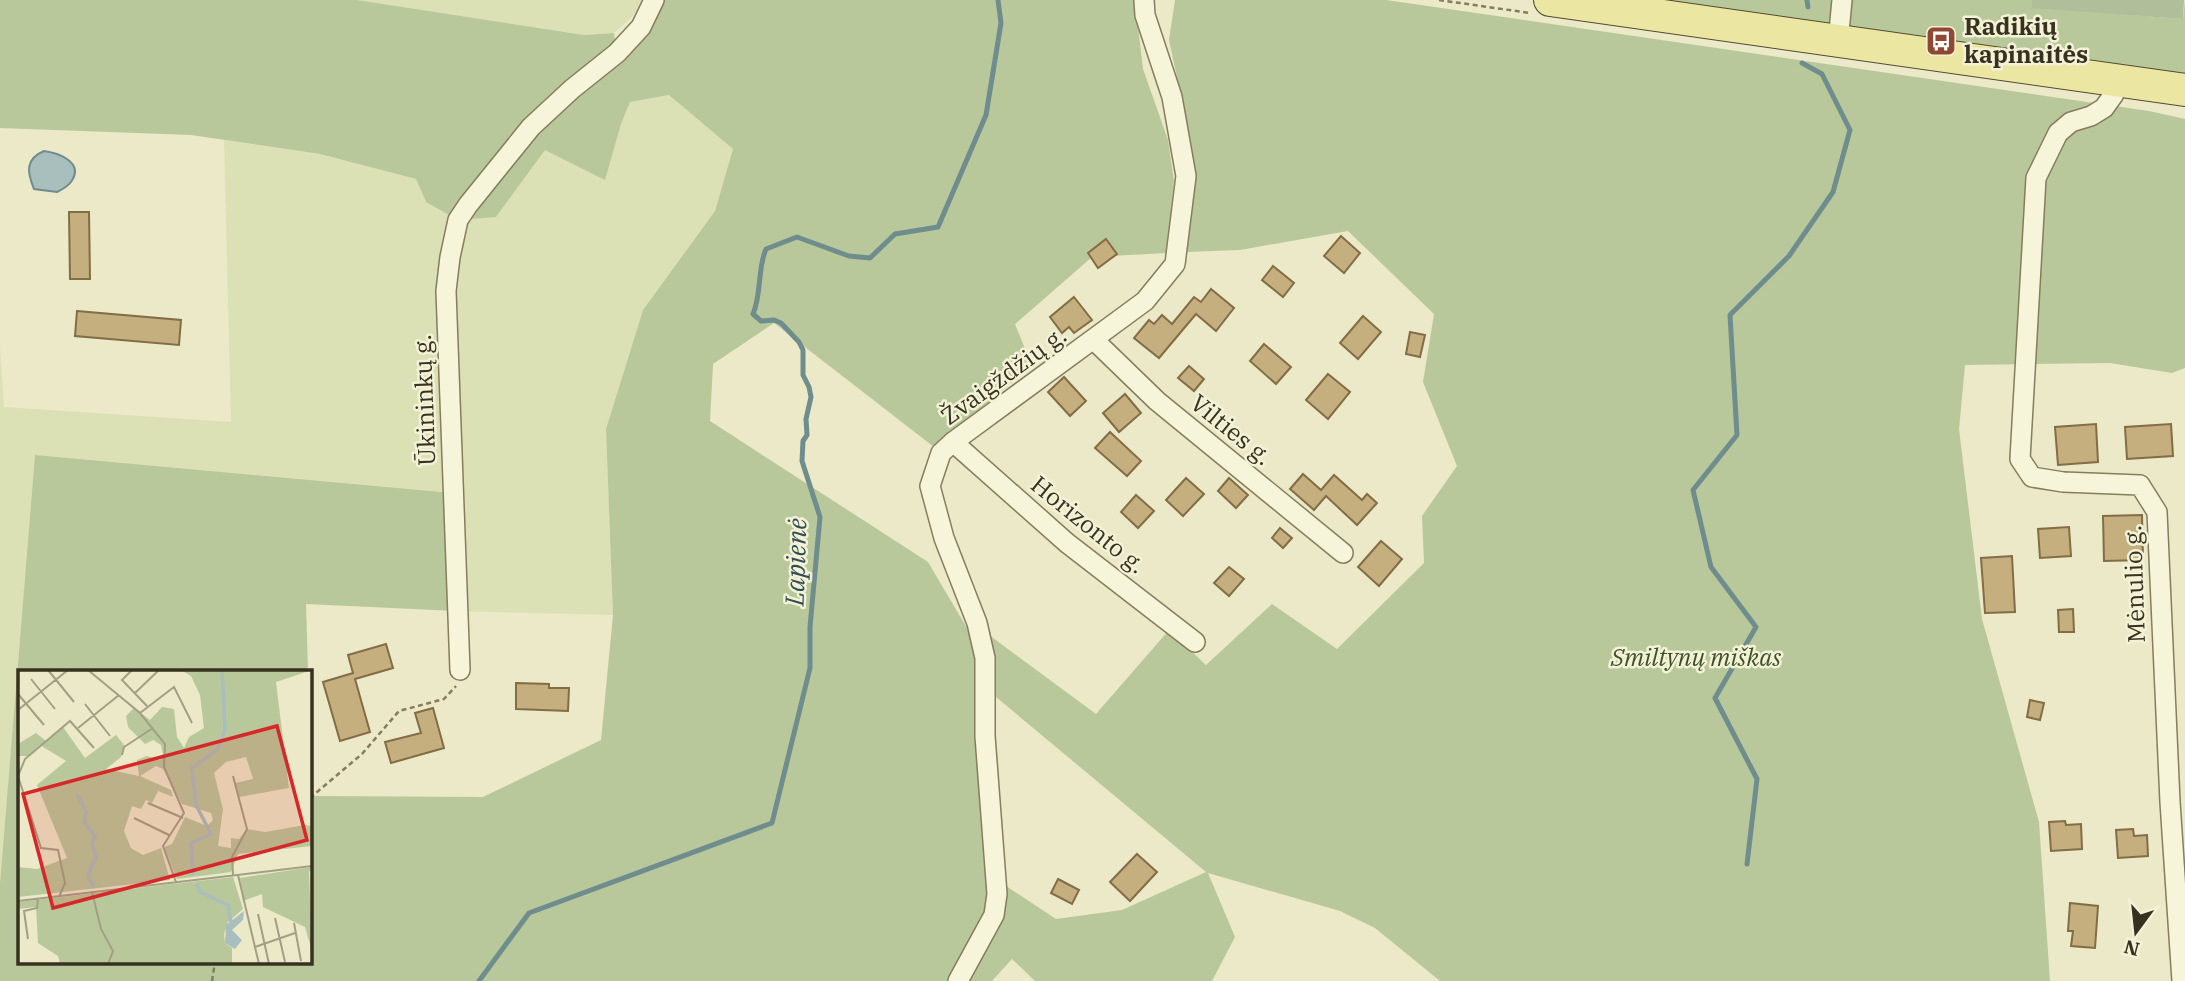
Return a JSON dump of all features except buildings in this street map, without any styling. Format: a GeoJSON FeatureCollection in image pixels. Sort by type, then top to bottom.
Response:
{"type":"FeatureCollection","features":[{"type":"Feature","properties":{"kind":"main road"},"geometry":{"type":"LineString","coordinates":[[1550,0],[2185,90]]}},
{"type":"Feature","properties":{"kind":"street","name":"Ūkininkų g."},"geometry":{"type":"LineString","coordinates":[[460,670],[446,291],[458,220],[531,127],[617,53],[641,27],[653,0]]}},
{"type":"Feature","properties":{"kind":"street","name":"Žvaigždžių g."},"geometry":{"type":"LineString","coordinates":[[958,981],[994,915],[997,894],[985,736],[985,657],[976,623],[944,538],[930,486],[942,453],[953,443],[1145,301],[1175,264],[1186,176],[1172,97],[1145,15],[1144,0]]}},
{"type":"Feature","properties":{"kind":"street"},"geometry":{"type":"LineString","coordinates":[[1839,42],[1842,0]]}},
{"type":"Feature","properties":{"kind":"street","name":"Mėnulio g."},"geometry":{"type":"LineString","coordinates":[[2116,80],[2114,94],[2104,108],[2091,116],[2071,122],[2058,132],[2036,178],[2020,459],[2032,477],[2063,482],[2140,485],[2157,512],[2170,802],[2182,981]]}},
{"type":"Feature","properties":{"kind":"street","name":"Vilties g."},"geometry":{"type":"LineString","coordinates":[[1094,340],[1157,401],[1343,553]]}},
{"type":"Feature","properties":{"kind":"street","name":"Horizonto g."},"geometry":{"type":"LineString","coordinates":[[953,443],[1067,543],[1195,642]]}},
{"type":"Feature","properties":{"kind":"path"},"geometry":{"type":"LineString","coordinates":[[312,797],[362,754],[399,711],[444,699],[457,685],[460,670]]}},
{"type":"Feature","properties":{"kind":"green space","name":"Smiltynų miškas"},"geometry":{"type":"Polygon","coordinates":[[[0,0],[357,0],[584,35],[614,33],[617,53],[658,0],[1135,0],[1143,69],[1168,140],[1174,181],[1166,253],[1092,257],[1015,324],[1032,366],[934,447],[774,323],[713,364],[710,421],[928,562],[977,645],[1003,884],[1056,919],[1122,910],[1206,872],[990,692],[985,632],[1096,714],[1169,630],[1206,665],[1272,604],[1337,649],[1424,563],[1422,516],[1457,466],[1423,382],[1434,314],[1348,231],[1240,250],[1187,252],[1193,203],[1191,142],[1169,40],[1175,0],[1386,0],[2149,111],[2185,119],[2185,368],[2172,373],[2110,363],[1965,365],[1959,429],[1982,619],[2039,822],[2050,981],[1440,981],[1375,928],[1340,911],[1208,873],[1235,937],[1212,981],[1035,981],[1012,959],[992,981],[0,981],[0,883],[35,455],[452,493],[456,611],[306,604],[308,670],[18,670],[18,964],[312,964],[312,767],[313,796],[483,797],[601,740],[613,615],[606,429],[643,310],[715,211],[733,149],[669,95],[630,102],[605,180],[545,150],[496,217],[458,220],[426,202],[416,179],[320,154],[191,135],[0,128],[0,0]]]}},
{"type":"Feature","properties":{"kind":"green space"},"geometry":{"type":"Polygon","coordinates":[[[357,0],[643,0],[633,16],[614,33],[585,35],[357,0]]]}},
{"type":"Feature","properties":{"kind":"green space"},"geometry":{"type":"Polygon","coordinates":[[[1619,0],[2032,0],[2032,7],[2183,19],[2185,0],[2185,80],[1619,0]]]}},
{"type":"Feature","properties":{"kind":"green space"},"geometry":{"type":"Polygon","coordinates":[[[2032,0],[2184,0],[2183,19],[2032,8],[2032,0]]]}},
{"type":"Feature","properties":{"kind":"green space"},"geometry":{"type":"Polygon","coordinates":[[[669,95],[733,149],[715,211],[643,310],[606,429],[613,615],[456,611],[35,455],[0,883],[0,347],[4,407],[231,422],[224,140],[320,154],[416,179],[426,202],[496,217],[544,150],[621,124],[630,102],[669,95]]]}},
{"type":"Feature","properties":{"kind":"water"},"geometry":{"type":"Polygon","coordinates":[[[44,151],[62,156],[75,169],[71,182],[57,192],[34,189],[32,183],[29,167],[33,158],[44,151]]]}},
{"type":"Feature","properties":{"kind":"waterway","name":"Lapienė"},"geometry":{"type":"LineString","coordinates":[[479,981],[529,913],[772,823],[810,668],[810,627],[820,517],[802,461],[811,397],[803,375],[803,350],[781,323],[774,320],[761,321],[753,314],[758,298],[763,257],[766,249],[797,237],[849,256],[870,258],[895,234],[938,227],[986,115],[1001,23],[998,0]]}},
{"type":"Feature","properties":{"kind":"waterway"},"geometry":{"type":"LineString","coordinates":[[1807,0],[1808,7]]}},
{"type":"Feature","properties":{"kind":"waterway"},"geometry":{"type":"LineString","coordinates":[[1747,864],[1757,779],[1715,698],[1756,627],[1711,567],[1693,490],[1737,435],[1730,315],[1789,256],[1833,192],[1850,130],[1822,74],[1802,63]]}},
{"type":"Feature","properties":{"kind":"place","name":"Radikių kapinaitės"},"geometry":{"type":"Point","coordinates":[1941,41]}}]}
